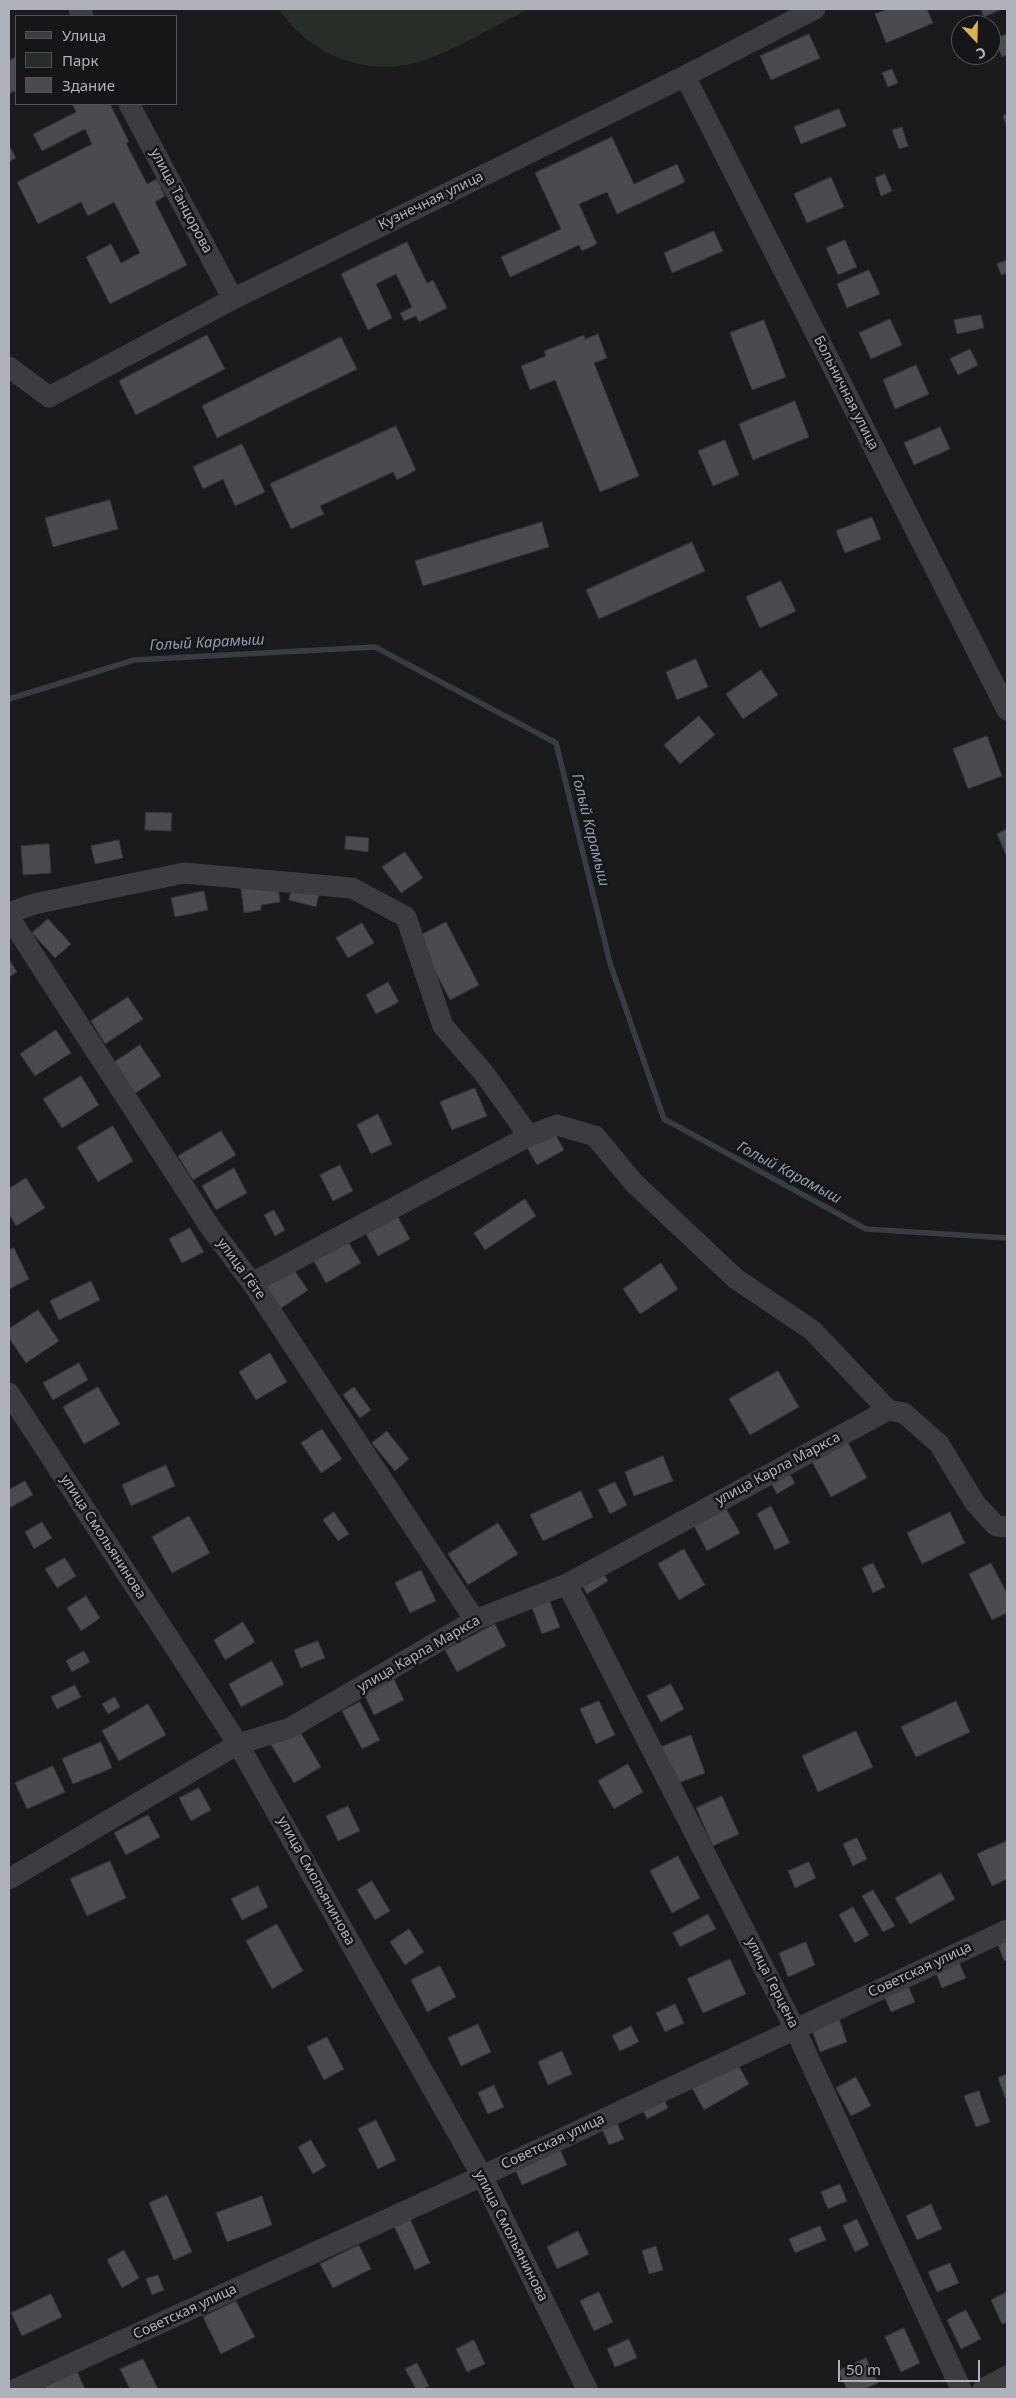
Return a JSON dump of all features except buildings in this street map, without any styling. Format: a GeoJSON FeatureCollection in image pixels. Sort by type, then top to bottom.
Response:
{"type":"FeatureCollection","features":[{"type":"Feature","properties":{"kind":"street","name":"Кузнечная улица"},"geometry":{"type":"LineString","coordinates":[[9,367],[49,397],[233,299],[685,76],[815,9]]}},
{"type":"Feature","properties":{"kind":"street","name":"Больничная улица"},"geometry":{"type":"LineString","coordinates":[[685,76],[1007,710]]}},
{"type":"Feature","properties":{"kind":"street","name":"улица Танцорова"},"geometry":{"type":"LineString","coordinates":[[130,105],[233,299]]}},
{"type":"Feature","properties":{"kind":"street"},"geometry":{"type":"LineString","coordinates":[[9,915],[34,904],[184,873],[352,888],[406,917],[443,1026],[483,1072],[529,1136]]}},
{"type":"Feature","properties":{"kind":"street","name":"улица Гёте"},"geometry":{"type":"LineString","coordinates":[[9,915],[210,1227],[252,1283],[475,1620]]}},
{"type":"Feature","properties":{"kind":"street"},"geometry":{"type":"LineString","coordinates":[[252,1283],[529,1136],[557,1125],[596,1136],[634,1183],[736,1279],[812,1330],[888,1410],[904,1413],[939,1444],[975,1503],[996,1526],[1007,1527]]}},
{"type":"Feature","properties":{"kind":"street","name":"улица Смольянинова"},"geometry":{"type":"LineString","coordinates":[[9,1393],[238,1744],[482,2176],[587,2389]]}},
{"type":"Feature","properties":{"kind":"street","name":"улица Карла Маркса"},"geometry":{"type":"LineString","coordinates":[[9,1879],[238,1744],[290,1728],[475,1620],[566,1584],[888,1410]]}},
{"type":"Feature","properties":{"kind":"street","name":"улица Герцена"},"geometry":{"type":"LineString","coordinates":[[566,1584],[795,2029],[961,2389]]}},
{"type":"Feature","properties":{"kind":"street","name":"Советская улица"},"geometry":{"type":"LineString","coordinates":[[16,2389],[482,2176],[1007,1930]]}},
{"type":"Feature","properties":{"kind":"street"},"geometry":{"type":"LineString","coordinates":[[983,2389],[1007,2376]]}},
{"type":"Feature","properties":{"kind":"green space"},"geometry":{"type":"Polygon","coordinates":[[[279,9],[529,9],[428,59],[395,66],[376,66],[338,58],[321,49],[291,25],[279,9]]]}},
{"type":"Feature","properties":{"kind":"waterway","name":"Голый Карамыш"},"geometry":{"type":"LineString","coordinates":[[9,699],[134,660],[375,647],[556,743],[610,963],[664,1119],[866,1229],[1007,1238]]}}]}
